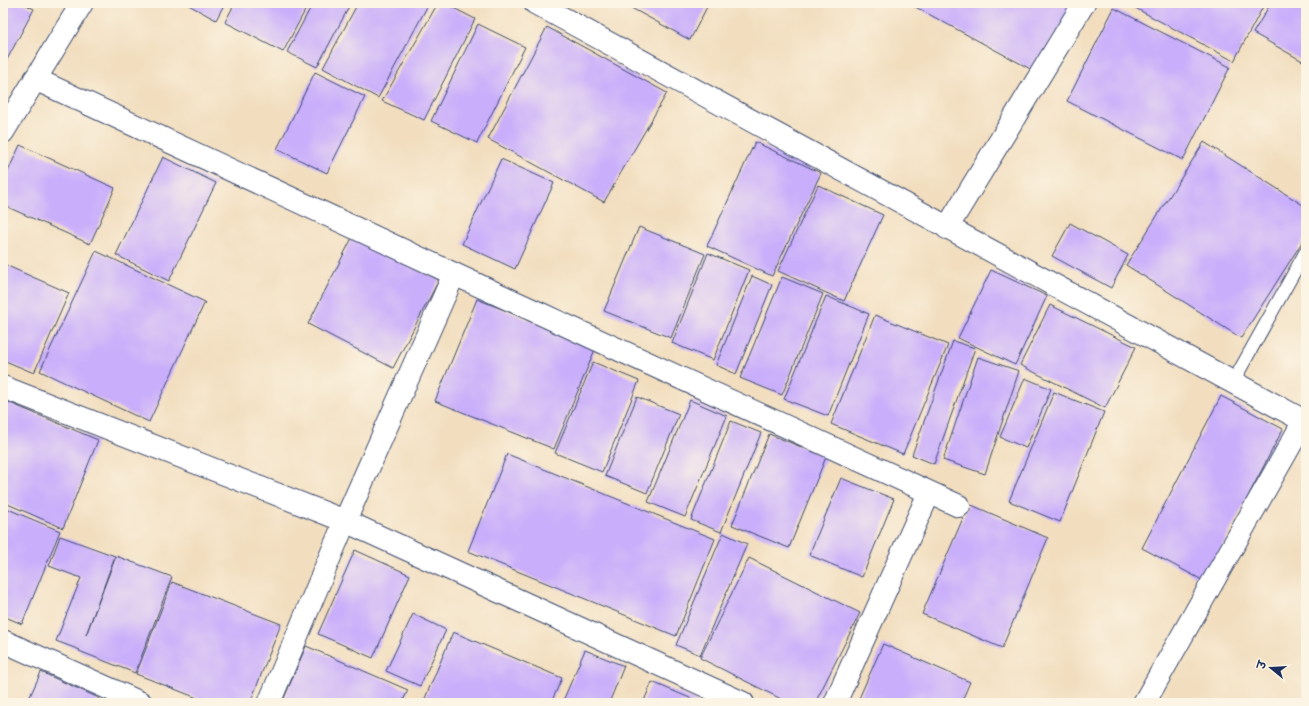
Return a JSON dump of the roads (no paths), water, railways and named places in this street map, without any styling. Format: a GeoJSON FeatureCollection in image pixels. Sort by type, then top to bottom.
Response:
{"type":"FeatureCollection","features":[{"type":"Feature","properties":{"kind":"street"},"geometry":{"type":"LineString","coordinates":[[3,132],[82,3]]}},
{"type":"Feature","properties":{"kind":"street"},"geometry":{"type":"LineString","coordinates":[[534,3],[1305,422],[1150,701]]}},
{"type":"Feature","properties":{"kind":"street"},"geometry":{"type":"LineString","coordinates":[[947,228],[1084,3]]}},
{"type":"Feature","properties":{"kind":"street"},"geometry":{"type":"LineString","coordinates":[[35,79],[454,274],[959,506]]}},
{"type":"Feature","properties":{"kind":"street"},"geometry":{"type":"LineString","coordinates":[[269,703],[345,521],[454,274]]}},
{"type":"Feature","properties":{"kind":"street"},"geometry":{"type":"LineString","coordinates":[[3,387],[345,521],[743,703]]}},
{"type":"Feature","properties":{"kind":"street"},"geometry":{"type":"LineString","coordinates":[[835,703],[929,493]]}},
{"type":"Feature","properties":{"kind":"street"},"geometry":{"type":"LineString","coordinates":[[3,641],[141,703]]}},
{"type":"Feature","properties":{"kind":"lane"},"geometry":{"type":"LineString","coordinates":[[1233,382],[1306,251]]}}]}
